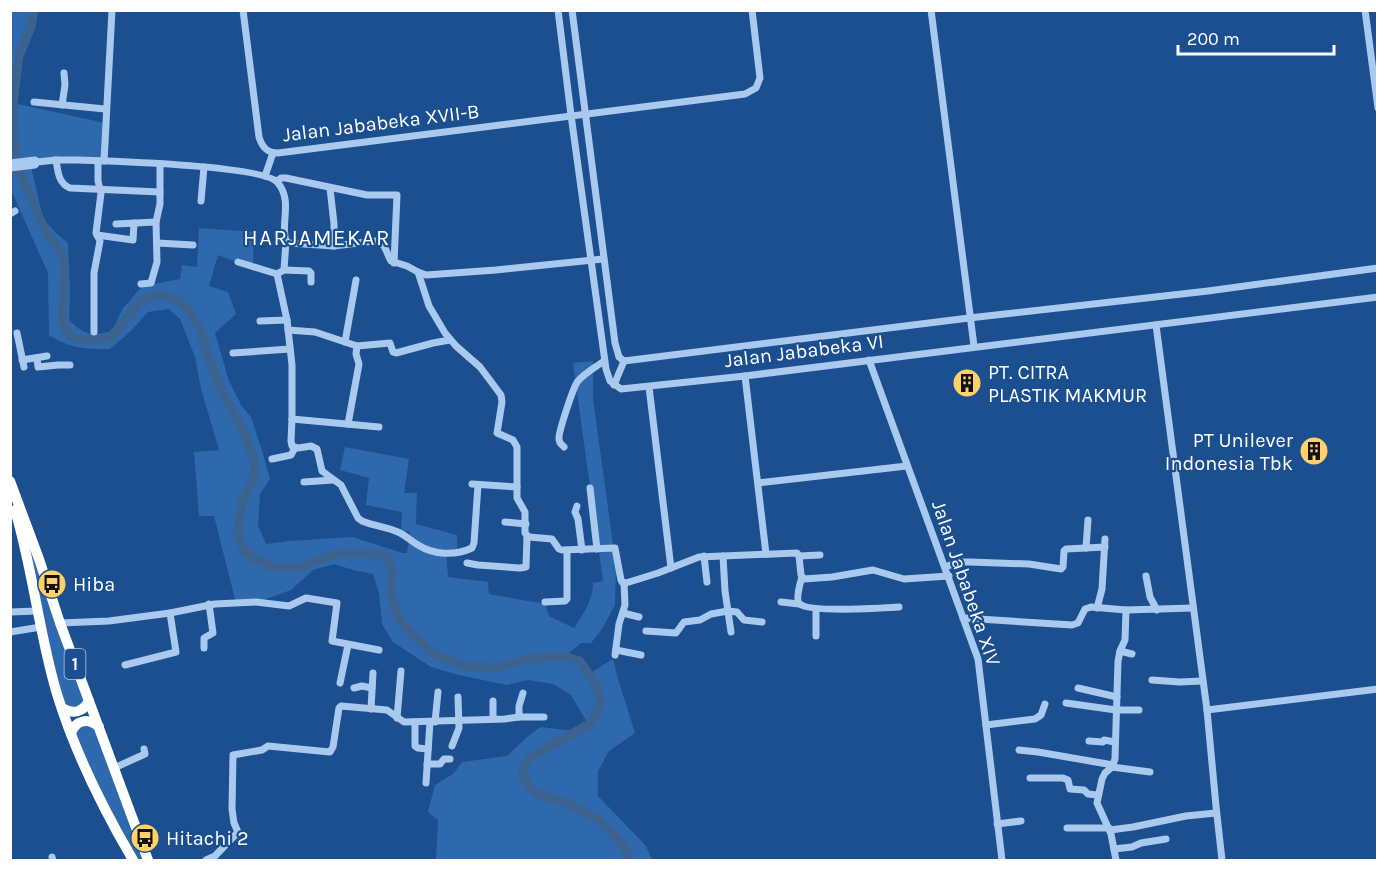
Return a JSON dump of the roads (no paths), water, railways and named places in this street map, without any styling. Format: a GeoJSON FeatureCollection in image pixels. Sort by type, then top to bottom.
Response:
{"type":"FeatureCollection","features":[{"type":"Feature","properties":{"kind":"highway","name":"1"},"geometry":{"type":"LineString","coordinates":[[10,481],[148,861]]}},
{"type":"Feature","properties":{"kind":"highway","name":"1"},"geometry":{"type":"LineString","coordinates":[[10,498],[62,708],[87,774],[133,861]]}},
{"type":"Feature","properties":{"kind":"highway"},"geometry":{"type":"LineString","coordinates":[[62,708],[70,712],[79,711],[89,701]]}},
{"type":"Feature","properties":{"kind":"highway"},"geometry":{"type":"LineString","coordinates":[[71,734],[72,729],[80,722],[90,721],[99,727]]}},
{"type":"Feature","properties":{"kind":"street"},"geometry":{"type":"LineString","coordinates":[[94,332],[95,264],[98,261],[100,241],[96,235],[101,193],[98,181],[112,10]]}},
{"type":"Feature","properties":{"kind":"street","name":"Jalan Jababeka XVII-B"},"geometry":{"type":"LineString","coordinates":[[243,10],[259,137],[264,148],[273,153],[745,94],[753,91],[759,84],[760,78],[752,10]]}},
{"type":"Feature","properties":{"kind":"street"},"geometry":{"type":"LineString","coordinates":[[558,10],[604,361],[608,376],[614,385]]}},
{"type":"Feature","properties":{"kind":"street"},"geometry":{"type":"LineString","coordinates":[[572,10],[616,351],[624,361],[614,385]]}},
{"type":"Feature","properties":{"kind":"street"},"geometry":{"type":"LineString","coordinates":[[932,10],[973,344]]}},
{"type":"Feature","properties":{"kind":"street"},"geometry":{"type":"LineString","coordinates":[[1365,10],[1377,108]]}},
{"type":"Feature","properties":{"kind":"street"},"geometry":{"type":"LineString","coordinates":[[62,105],[64,73]]}},
{"type":"Feature","properties":{"kind":"street"},"geometry":{"type":"LineString","coordinates":[[34,102],[105,109]]}},
{"type":"Feature","properties":{"kind":"street"},"geometry":{"type":"LineString","coordinates":[[265,176],[273,153]]}},
{"type":"Feature","properties":{"kind":"street"},"geometry":{"type":"LineString","coordinates":[[56,160],[59,178],[65,186],[70,188],[160,192]]}},
{"type":"Feature","properties":{"kind":"street"},"geometry":{"type":"LineString","coordinates":[[10,168],[56,160],[101,161],[231,169],[265,176],[277,181],[285,201],[284,270]]}},
{"type":"Feature","properties":{"kind":"street"},"geometry":{"type":"LineString","coordinates":[[10,163],[36,163]]}},
{"type":"Feature","properties":{"kind":"street"},"geometry":{"type":"LineString","coordinates":[[141,284],[152,282],[157,262],[156,222],[159,210],[160,164]]}},
{"type":"Feature","properties":{"kind":"street"},"geometry":{"type":"LineString","coordinates":[[201,201],[204,167]]}},
{"type":"Feature","properties":{"kind":"street"},"geometry":{"type":"LineString","coordinates":[[277,181],[286,178],[372,196],[397,195],[394,263]]}},
{"type":"Feature","properties":{"kind":"street"},"geometry":{"type":"LineString","coordinates":[[330,188],[334,246]]}},
{"type":"Feature","properties":{"kind":"street"},"geometry":{"type":"LineString","coordinates":[[116,224],[156,222]]}},
{"type":"Feature","properties":{"kind":"street"},"geometry":{"type":"LineString","coordinates":[[96,235],[133,240],[134,223]]}},
{"type":"Feature","properties":{"kind":"street"},"geometry":{"type":"LineString","coordinates":[[286,241],[334,246],[379,241],[394,263],[426,275],[603,259]]}},
{"type":"Feature","properties":{"kind":"street"},"geometry":{"type":"LineString","coordinates":[[158,243],[193,245]]}},
{"type":"Feature","properties":{"kind":"street"},"geometry":{"type":"LineString","coordinates":[[238,262],[277,274],[284,270],[309,271],[311,282]]}},
{"type":"Feature","properties":{"kind":"street","name":"Jalan Jababeka VI"},"geometry":{"type":"LineString","coordinates":[[624,361],[1208,291],[1377,268]]}},
{"type":"Feature","properties":{"kind":"street"},"geometry":{"type":"LineString","coordinates":[[418,272],[429,306],[450,340],[476,362],[501,395],[502,402],[496,430],[499,435],[513,440],[518,451],[517,487],[518,501],[524,509],[526,524],[526,567],[478,565],[467,562]]}},
{"type":"Feature","properties":{"kind":"street"},"geometry":{"type":"LineString","coordinates":[[277,274],[287,320],[293,375],[291,441],[295,448]]}},
{"type":"Feature","properties":{"kind":"street"},"geometry":{"type":"LineString","coordinates":[[345,342],[356,280]]}},
{"type":"Feature","properties":{"kind":"street","name":"Jalan Jababeka VI"},"geometry":{"type":"LineString","coordinates":[[614,385],[624,390],[869,360],[973,344],[1156,325],[1377,297]]}},
{"type":"Feature","properties":{"kind":"street"},"geometry":{"type":"LineString","coordinates":[[260,321],[287,320]]}},
{"type":"Feature","properties":{"kind":"street"},"geometry":{"type":"LineString","coordinates":[[1156,325],[1207,710],[1222,861]]}},
{"type":"Feature","properties":{"kind":"street"},"geometry":{"type":"LineString","coordinates":[[288,330],[315,332],[357,346],[387,342],[396,353],[450,340]]}},
{"type":"Feature","properties":{"kind":"street"},"geometry":{"type":"LineString","coordinates":[[17,333],[23,364],[47,356]]}},
{"type":"Feature","properties":{"kind":"street"},"geometry":{"type":"LineString","coordinates":[[348,424],[359,364],[356,354],[357,346]]}},
{"type":"Feature","properties":{"kind":"street"},"geometry":{"type":"LineString","coordinates":[[10,348],[19,347]]}},
{"type":"Feature","properties":{"kind":"street"},"geometry":{"type":"LineString","coordinates":[[233,353],[290,349]]}},
{"type":"Feature","properties":{"kind":"street"},"geometry":{"type":"LineString","coordinates":[[37,358],[38,367],[70,364]]}},
{"type":"Feature","properties":{"kind":"street","name":"Jalan Jababeka XIV"},"geometry":{"type":"LineString","coordinates":[[869,360],[979,664],[1002,861]]}},
{"type":"Feature","properties":{"kind":"street"},"geometry":{"type":"LineString","coordinates":[[564,447],[559,441],[560,428],[575,385],[604,361]]}},
{"type":"Feature","properties":{"kind":"street"},"geometry":{"type":"LineString","coordinates":[[745,375],[766,555]]}},
{"type":"Feature","properties":{"kind":"street"},"geometry":{"type":"LineString","coordinates":[[649,387],[671,568]]}},
{"type":"Feature","properties":{"kind":"street"},"geometry":{"type":"LineString","coordinates":[[292,419],[379,427]]}},
{"type":"Feature","properties":{"kind":"street"},"geometry":{"type":"LineString","coordinates":[[295,448],[311,446],[317,449],[322,471],[341,485],[358,518],[362,521],[397,531],[423,548],[444,554],[464,552],[472,548],[475,485],[517,487]]}},
{"type":"Feature","properties":{"kind":"street"},"geometry":{"type":"LineString","coordinates":[[272,459],[291,455],[295,448]]}},
{"type":"Feature","properties":{"kind":"street"},"geometry":{"type":"LineString","coordinates":[[758,483],[907,466]]}},
{"type":"Feature","properties":{"kind":"street"},"geometry":{"type":"LineString","coordinates":[[304,482],[333,480]]}},
{"type":"Feature","properties":{"kind":"street"},"geometry":{"type":"LineString","coordinates":[[590,488],[598,549]]}},
{"type":"Feature","properties":{"kind":"street"},"geometry":{"type":"LineString","coordinates":[[577,506],[575,512],[582,550]]}},
{"type":"Feature","properties":{"kind":"street"},"geometry":{"type":"LineString","coordinates":[[1086,548],[1088,519]]}},
{"type":"Feature","properties":{"kind":"street"},"geometry":{"type":"LineString","coordinates":[[505,522],[526,524]]}},
{"type":"Feature","properties":{"kind":"street"},"geometry":{"type":"LineString","coordinates":[[527,536],[552,539],[560,550],[567,551],[615,548],[621,580],[624,583],[626,605],[619,624],[616,652],[641,655]]}},
{"type":"Feature","properties":{"kind":"street"},"geometry":{"type":"LineString","coordinates":[[1097,608],[1102,590],[1105,539]]}},
{"type":"Feature","properties":{"kind":"street"},"geometry":{"type":"LineString","coordinates":[[945,567],[958,562],[970,562],[1029,564],[1061,569],[1066,549],[1105,547]]}},
{"type":"Feature","properties":{"kind":"street"},"geometry":{"type":"LineString","coordinates":[[545,602],[567,599],[567,551]]}},
{"type":"Feature","properties":{"kind":"street"},"geometry":{"type":"LineString","coordinates":[[624,583],[704,556],[797,553],[800,556],[820,555]]}},
{"type":"Feature","properties":{"kind":"street"},"geometry":{"type":"LineString","coordinates":[[704,556],[706,582]]}},
{"type":"Feature","properties":{"kind":"street"},"geometry":{"type":"LineString","coordinates":[[723,556],[731,632]]}},
{"type":"Feature","properties":{"kind":"street"},"geometry":{"type":"LineString","coordinates":[[799,604],[800,556]]}},
{"type":"Feature","properties":{"kind":"street"},"geometry":{"type":"LineString","coordinates":[[801,577],[804,579],[832,577],[873,570],[904,579],[948,576]]}},
{"type":"Feature","properties":{"kind":"street"},"geometry":{"type":"LineString","coordinates":[[1146,576],[1150,597],[1157,610]]}},
{"type":"Feature","properties":{"kind":"street"},"geometry":{"type":"LineString","coordinates":[[60,623],[109,621],[170,613],[209,604],[256,602],[289,606],[306,597],[338,604],[331,640],[333,642],[379,650]]}},
{"type":"Feature","properties":{"kind":"street"},"geometry":{"type":"LineString","coordinates":[[781,602],[816,609],[898,607]]}},
{"type":"Feature","properties":{"kind":"street"},"geometry":{"type":"LineString","coordinates":[[204,648],[204,639],[213,633],[209,604]]}},
{"type":"Feature","properties":{"kind":"street"},"geometry":{"type":"LineString","coordinates":[[963,618],[1072,625],[1078,623],[1085,609],[1091,607],[1126,610],[1193,608]]}},
{"type":"Feature","properties":{"kind":"street"},"geometry":{"type":"LineString","coordinates":[[816,609],[816,636]]}},
{"type":"Feature","properties":{"kind":"street"},"geometry":{"type":"LineString","coordinates":[[1116,861],[1110,829],[1098,807],[1098,795],[1104,776],[1113,766],[1115,759],[1118,661],[1125,640],[1126,610]]}},
{"type":"Feature","properties":{"kind":"street"},"geometry":{"type":"LineString","coordinates":[[10,612],[37,611]]}},
{"type":"Feature","properties":{"kind":"street"},"geometry":{"type":"LineString","coordinates":[[646,632],[676,633],[684,622],[728,611],[737,612],[744,620],[762,622]]}},
{"type":"Feature","properties":{"kind":"street"},"geometry":{"type":"LineString","coordinates":[[125,665],[176,652],[170,613]]}},
{"type":"Feature","properties":{"kind":"street"},"geometry":{"type":"LineString","coordinates":[[624,613],[639,617]]}},
{"type":"Feature","properties":{"kind":"street"},"geometry":{"type":"LineString","coordinates":[[10,632],[41,627]]}},
{"type":"Feature","properties":{"kind":"street"},"geometry":{"type":"LineString","coordinates":[[340,683],[348,645]]}},
{"type":"Feature","properties":{"kind":"street"},"geometry":{"type":"LineString","coordinates":[[1120,651],[1132,654]]}},
{"type":"Feature","properties":{"kind":"street"},"geometry":{"type":"LineString","coordinates":[[397,718],[401,671]]}},
{"type":"Feature","properties":{"kind":"street"},"geometry":{"type":"LineString","coordinates":[[370,709],[373,673]]}},
{"type":"Feature","properties":{"kind":"street"},"geometry":{"type":"LineString","coordinates":[[1152,680],[1202,681]]}},
{"type":"Feature","properties":{"kind":"street"},"geometry":{"type":"LineString","coordinates":[[354,688],[362,686],[372,688]]}},
{"type":"Feature","properties":{"kind":"street"},"geometry":{"type":"LineString","coordinates":[[1078,688],[1117,697]]}},
{"type":"Feature","properties":{"kind":"street"},"geometry":{"type":"LineString","coordinates":[[1207,710],[1377,689]]}},
{"type":"Feature","properties":{"kind":"street"},"geometry":{"type":"LineString","coordinates":[[426,783],[428,749],[438,692]]}},
{"type":"Feature","properties":{"kind":"street"},"geometry":{"type":"LineString","coordinates":[[519,717],[519,706],[523,693]]}},
{"type":"Feature","properties":{"kind":"street"},"geometry":{"type":"LineString","coordinates":[[452,746],[459,728],[458,696]]}},
{"type":"Feature","properties":{"kind":"street"},"geometry":{"type":"LineString","coordinates":[[493,701],[494,719]]}},
{"type":"Feature","properties":{"kind":"street"},"geometry":{"type":"LineString","coordinates":[[1066,703],[1116,710],[1139,710]]}},
{"type":"Feature","properties":{"kind":"street"},"geometry":{"type":"LineString","coordinates":[[986,725],[1035,719],[1041,715],[1045,704]]}},
{"type":"Feature","properties":{"kind":"street"},"geometry":{"type":"LineString","coordinates":[[206,861],[215,856],[238,832],[232,809],[233,755],[262,750],[268,746],[330,752],[333,747],[340,707],[387,710],[403,722],[544,717]]}},
{"type":"Feature","properties":{"kind":"street"},"geometry":{"type":"LineString","coordinates":[[415,722],[415,746],[428,749]]}},
{"type":"Feature","properties":{"kind":"street"},"geometry":{"type":"LineString","coordinates":[[1089,741],[1115,742]]}},
{"type":"Feature","properties":{"kind":"street"},"geometry":{"type":"LineString","coordinates":[[114,768],[145,754],[144,749]]}},
{"type":"Feature","properties":{"kind":"street"},"geometry":{"type":"LineString","coordinates":[[1019,750],[1150,772]]}},
{"type":"Feature","properties":{"kind":"street"},"geometry":{"type":"LineString","coordinates":[[427,764],[440,764],[444,759],[450,759]]}},
{"type":"Feature","properties":{"kind":"street"},"geometry":{"type":"LineString","coordinates":[[1030,778],[1063,778],[1068,780],[1070,789],[1084,790],[1088,794],[1098,795]]}},
{"type":"Feature","properties":{"kind":"street"},"geometry":{"type":"LineString","coordinates":[[1067,828],[1133,827],[1186,816],[1216,813]]}},
{"type":"Feature","properties":{"kind":"street"},"geometry":{"type":"LineString","coordinates":[[998,824],[1021,821]]}},
{"type":"Feature","properties":{"kind":"street"},"geometry":{"type":"LineString","coordinates":[[1114,849],[1166,839]]}},
{"type":"Feature","properties":{"kind":"waterway"},"geometry":{"type":"LineString","coordinates":[[34,10],[31,27],[19,56],[13,103],[14,142],[20,174],[47,235],[60,249],[65,269],[62,324],[70,336],[82,340],[99,340],[112,336],[142,300],[152,296],[176,299],[189,311],[200,329],[208,357],[222,391],[241,427],[254,459],[255,476],[242,502],[237,533],[245,553],[272,567],[298,568],[341,553],[383,554],[391,563],[391,592],[397,616],[409,631],[434,654],[465,666],[496,668],[530,659],[564,656],[580,661],[595,683],[601,699],[598,710],[589,724],[528,759],[522,771],[525,781],[536,794],[565,802],[598,819],[623,845],[629,860]]}},
{"type":"Feature","properties":{"kind":"place","name":"PT. CITRA PLASTIK MAKMUR"},"geometry":{"type":"Point","coordinates":[967,383]}},
{"type":"Feature","properties":{"kind":"place","name":"PT Unilever Indonesia Tbk"},"geometry":{"type":"Point","coordinates":[1314,451]}},
{"type":"Feature","properties":{"kind":"place","name":"Hiba"},"geometry":{"type":"Point","coordinates":[52,584]}},
{"type":"Feature","properties":{"kind":"place","name":"Hitachi 2"},"geometry":{"type":"Point","coordinates":[145,838]}},
{"type":"Feature","properties":{"kind":"district","name":"HARJAMEKAR"},"geometry":{"type":"Point","coordinates":[317,238]}}]}
